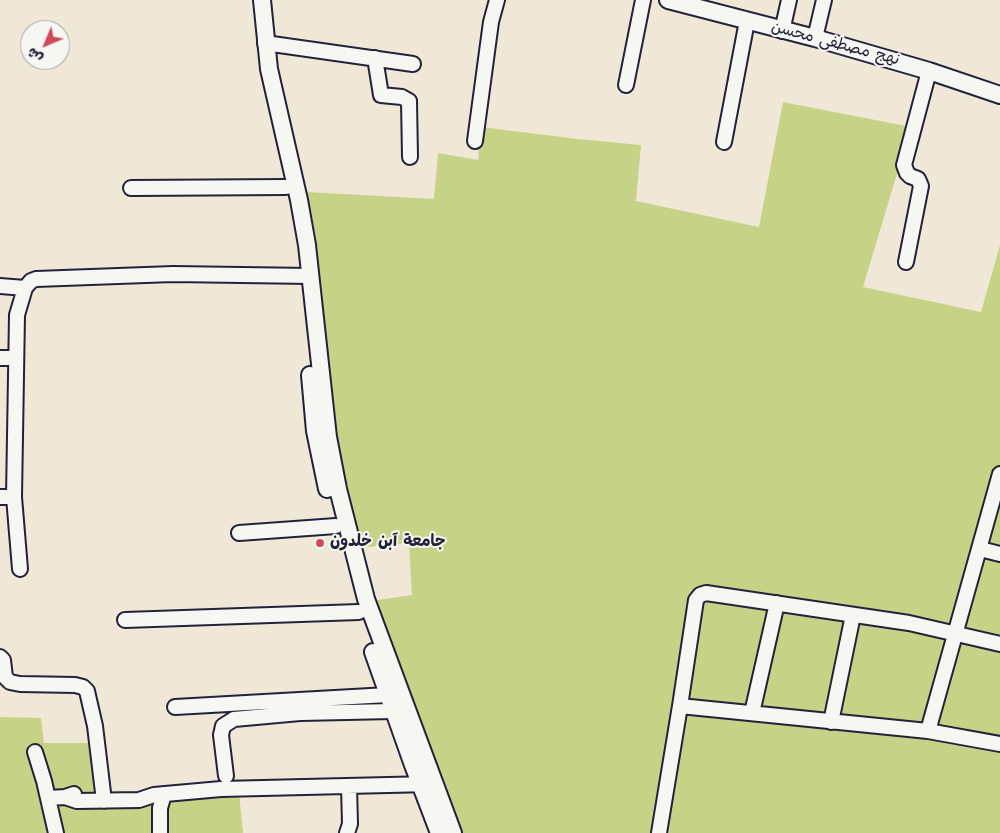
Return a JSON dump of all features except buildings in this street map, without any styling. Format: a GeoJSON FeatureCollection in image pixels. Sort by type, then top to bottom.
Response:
{"type":"FeatureCollection","features":[{"type":"Feature","properties":{"kind":"main road"},"geometry":{"type":"LineString","coordinates":[[254,0],[257,39],[268,106],[286,187],[297,250],[305,275],[338,489],[366,600],[427,784],[439,833]]}},
{"type":"Feature","properties":{"kind":"main road"},"geometry":{"type":"LineString","coordinates":[[262,0],[265,43],[299,200],[315,431],[336,526],[359,612],[388,695],[427,784],[452,833]]}},
{"type":"Feature","properties":{"kind":"main road","name":"نهج مصطفى محسن"},"geometry":{"type":"LineString","coordinates":[[668,0],[714,6],[747,21],[815,38],[929,71],[1000,95]]}},
{"type":"Feature","properties":{"kind":"street"},"geometry":{"type":"LineString","coordinates":[[475,142],[491,22],[497,0]]}},
{"type":"Feature","properties":{"kind":"street"},"geometry":{"type":"LineString","coordinates":[[626,85],[643,0]]}},
{"type":"Feature","properties":{"kind":"street"},"geometry":{"type":"LineString","coordinates":[[782,31],[789,0]]}},
{"type":"Feature","properties":{"kind":"street"},"geometry":{"type":"LineString","coordinates":[[815,38],[824,0]]}},
{"type":"Feature","properties":{"kind":"street"},"geometry":{"type":"LineString","coordinates":[[724,142],[747,21]]}},
{"type":"Feature","properties":{"kind":"street"},"geometry":{"type":"LineString","coordinates":[[265,43],[413,64]]}},
{"type":"Feature","properties":{"kind":"street"},"geometry":{"type":"LineString","coordinates":[[375,58],[380,95],[402,96],[409,101],[410,157]]}},
{"type":"Feature","properties":{"kind":"street"},"geometry":{"type":"LineString","coordinates":[[906,262],[922,186],[918,179],[907,173],[904,165],[929,71]]}},
{"type":"Feature","properties":{"kind":"street"},"geometry":{"type":"LineString","coordinates":[[131,188],[286,187]]}},
{"type":"Feature","properties":{"kind":"street"},"geometry":{"type":"LineString","coordinates":[[20,569],[7,497],[17,315],[25,288],[36,279],[106,275],[305,275]]}},
{"type":"Feature","properties":{"kind":"street"},"geometry":{"type":"LineString","coordinates":[[0,286],[25,288]]}},
{"type":"Feature","properties":{"kind":"street"},"geometry":{"type":"LineString","coordinates":[[0,358],[16,358]]}},
{"type":"Feature","properties":{"kind":"street"},"geometry":{"type":"LineString","coordinates":[[928,731],[1000,474]]}},
{"type":"Feature","properties":{"kind":"street"},"geometry":{"type":"LineString","coordinates":[[239,533],[336,526]]}},
{"type":"Feature","properties":{"kind":"street"},"geometry":{"type":"LineString","coordinates":[[980,549],[1000,554]]}},
{"type":"Feature","properties":{"kind":"street"},"geometry":{"type":"LineString","coordinates":[[659,833],[696,600],[700,595],[706,593],[909,623],[1000,644]]}},
{"type":"Feature","properties":{"kind":"street"},"geometry":{"type":"LineString","coordinates":[[752,713],[776,603]]}},
{"type":"Feature","properties":{"kind":"street"},"geometry":{"type":"LineString","coordinates":[[125,620],[359,612]]}},
{"type":"Feature","properties":{"kind":"street"},"geometry":{"type":"LineString","coordinates":[[831,722],[853,615]]}},
{"type":"Feature","properties":{"kind":"street"},"geometry":{"type":"LineString","coordinates":[[0,657],[3,660],[5,677],[10,682],[20,684],[75,685],[83,687],[86,691],[95,726],[103,796]]}},
{"type":"Feature","properties":{"kind":"street"},"geometry":{"type":"LineString","coordinates":[[176,707],[388,695]]}},
{"type":"Feature","properties":{"kind":"street"},"geometry":{"type":"LineString","coordinates":[[680,706],[928,731],[1000,744]]}},
{"type":"Feature","properties":{"kind":"street"},"geometry":{"type":"LineString","coordinates":[[226,776],[221,735],[223,726],[234,719],[300,713],[394,710]]}},
{"type":"Feature","properties":{"kind":"street"},"geometry":{"type":"LineString","coordinates":[[35,752],[49,798],[56,833]]}},
{"type":"Feature","properties":{"kind":"street"},"geometry":{"type":"LineString","coordinates":[[49,798],[65,797],[78,793],[103,796],[140,792],[159,794],[221,789],[427,784]]}},
{"type":"Feature","properties":{"kind":"street"},"geometry":{"type":"LineString","coordinates":[[347,833],[350,824],[349,786]]}},
{"type":"Feature","properties":{"kind":"street"},"geometry":{"type":"LineString","coordinates":[[159,794],[160,833]]}},
{"type":"Feature","properties":{"kind":"green space"},"geometry":{"type":"Polygon","coordinates":[[[783,102],[911,127],[863,287],[981,312],[1000,245],[1000,833],[459,833],[371,601],[412,595],[409,543],[357,548],[331,444],[322,358],[317,245],[307,192],[434,199],[438,153],[478,160],[481,127],[641,145],[636,201],[759,227],[783,102]]]}},
{"type":"Feature","properties":{"kind":"green space"},"geometry":{"type":"Polygon","coordinates":[[[0,717],[41,718],[44,743],[90,743],[97,776],[108,791],[125,797],[239,793],[243,833],[0,833],[0,717]]]}},
{"type":"Feature","properties":{"kind":"place","name":"جامعة آبن خلدون"},"geometry":{"type":"Point","coordinates":[320,543]}}]}
